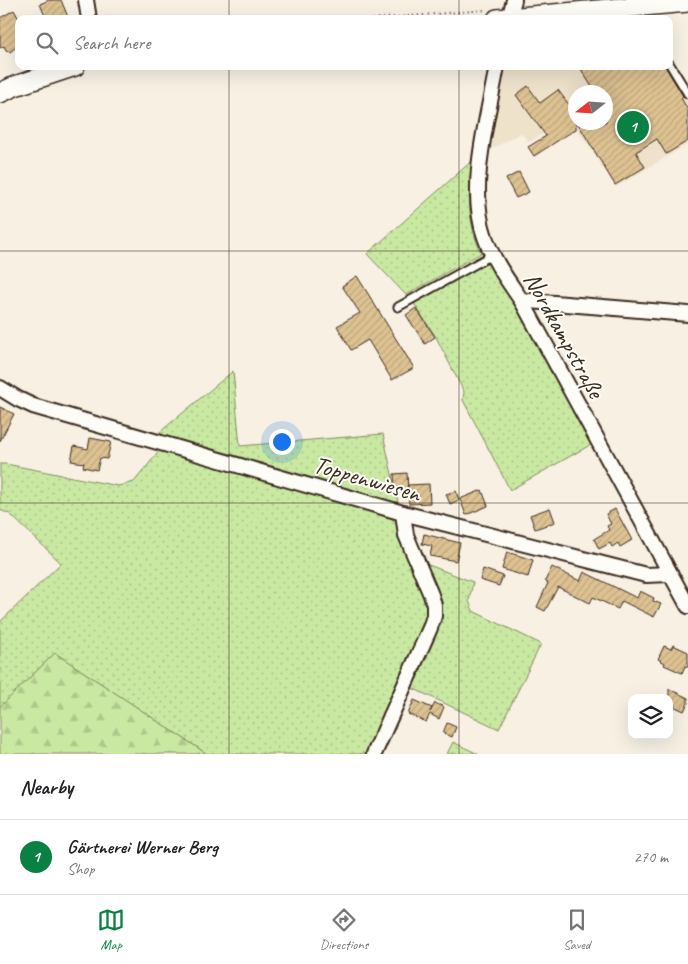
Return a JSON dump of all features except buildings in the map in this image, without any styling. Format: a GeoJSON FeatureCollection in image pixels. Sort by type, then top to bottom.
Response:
{"type":"FeatureCollection","features":[{"type":"Feature","properties":{"kind":"street"},"geometry":{"type":"LineString","coordinates":[[86,0],[88,15]]}},
{"type":"Feature","properties":{"kind":"street"},"geometry":{"type":"LineString","coordinates":[[508,13],[644,9],[688,2]]}},
{"type":"Feature","properties":{"kind":"street"},"geometry":{"type":"LineString","coordinates":[[0,93],[64,70]]}},
{"type":"Feature","properties":{"kind":"street","name":"Nordkampstraße"},"geometry":{"type":"LineString","coordinates":[[496,70],[479,167],[477,194],[479,218],[485,237],[492,255],[523,303],[688,606]]}},
{"type":"Feature","properties":{"kind":"street"},"geometry":{"type":"LineString","coordinates":[[523,303],[530,301],[688,314]]}},
{"type":"Feature","properties":{"kind":"street","name":"Toppenwiesen"},"geometry":{"type":"LineString","coordinates":[[0,388],[33,406],[404,513],[646,575],[669,574]]}},
{"type":"Feature","properties":{"kind":"street"},"geometry":{"type":"LineString","coordinates":[[374,754],[434,616],[431,595],[406,535],[404,513]]}},
{"type":"Feature","properties":{"kind":"lane"},"geometry":{"type":"LineString","coordinates":[[673,70],[688,94]]}},
{"type":"Feature","properties":{"kind":"lane"},"geometry":{"type":"LineString","coordinates":[[398,307],[492,255]]}},
{"type":"Feature","properties":{"kind":"path"},"geometry":{"type":"LineString","coordinates":[[463,15],[508,13]]}},
{"type":"Feature","properties":{"kind":"shaded area"},"geometry":{"type":"Polygon","coordinates":[[[673,59],[688,83],[688,144],[616,187],[578,130],[613,130],[613,85],[568,85],[568,119],[529,142],[521,133],[488,151],[504,70],[673,70],[673,59]]]}},
{"type":"Feature","properties":{"kind":"green space"},"geometry":{"type":"Polygon","coordinates":[[[474,159],[469,195],[473,230],[481,253],[406,295],[367,254],[474,159]]]}},
{"type":"Feature","properties":{"kind":"green space"},"geometry":{"type":"Polygon","coordinates":[[[485,264],[493,264],[592,444],[510,490],[463,400],[464,392],[436,337],[413,302],[485,264]]]}},
{"type":"Feature","properties":{"kind":"green space"},"geometry":{"type":"Polygon","coordinates":[[[233,371],[240,446],[383,434],[399,506],[154,437],[233,371]]]}},
{"type":"Feature","properties":{"kind":"green space"},"geometry":{"type":"Polygon","coordinates":[[[161,449],[391,517],[415,563],[430,612],[369,754],[207,754],[55,653],[0,707],[0,622],[61,563],[10,514],[0,510],[0,464],[118,486],[134,482],[161,449]]]}},
{"type":"Feature","properties":{"kind":"green space"},"geometry":{"type":"Polygon","coordinates":[[[426,564],[473,582],[469,601],[473,611],[541,644],[499,729],[410,687],[442,609],[426,564]]]}},
{"type":"Feature","properties":{"kind":"green space"},"geometry":{"type":"Polygon","coordinates":[[[55,653],[207,754],[0,754],[0,707],[55,653]]]}},
{"type":"Feature","properties":{"kind":"green space"},"geometry":{"type":"Polygon","coordinates":[[[453,742],[478,754],[447,754],[453,742]]]}},
{"type":"Feature","properties":{"kind":"place","name":"Gärtnerei Werner Berg"},"geometry":{"type":"Point","coordinates":[633,127]}}]}
